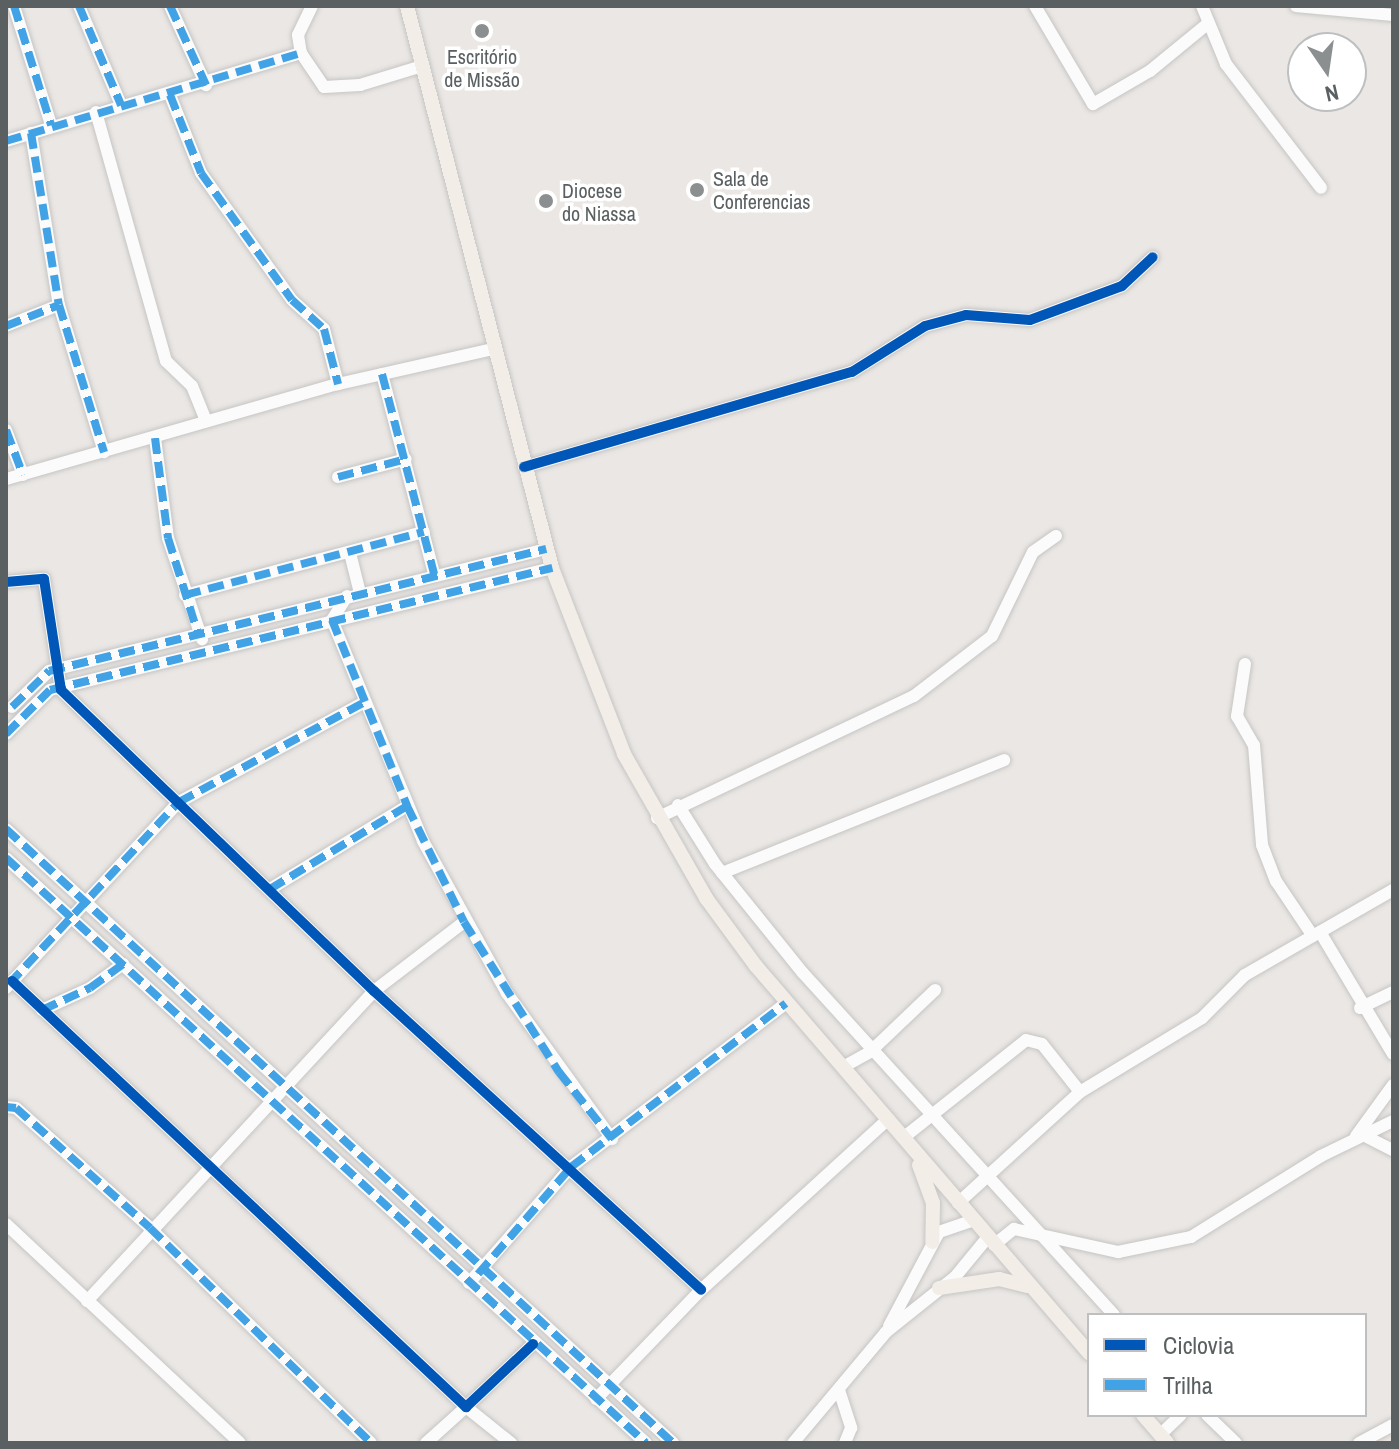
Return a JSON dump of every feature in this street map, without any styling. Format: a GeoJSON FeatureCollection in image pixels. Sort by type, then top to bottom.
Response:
{"type":"FeatureCollection","features":[{"type":"Feature","properties":{"kind":"main road"},"geometry":{"type":"LineString","coordinates":[[407,6],[546,549],[596,690],[657,818],[706,898],[786,1003],[1087,1351]]}},
{"type":"Feature","properties":{"kind":"main road"},"geometry":{"type":"LineString","coordinates":[[907,1143],[933,1203],[932,1242]]}},
{"type":"Feature","properties":{"kind":"main road"},"geometry":{"type":"LineString","coordinates":[[939,1288],[999,1279],[1031,1288]]}},
{"type":"Feature","properties":{"kind":"main road"},"geometry":{"type":"LineString","coordinates":[[1145,1417],[1164,1439]]}},
{"type":"Feature","properties":{"kind":"street"},"geometry":{"type":"LineString","coordinates":[[14,6],[51,125]]}},
{"type":"Feature","properties":{"kind":"street"},"geometry":{"type":"LineString","coordinates":[[79,6],[121,105]]}},
{"type":"Feature","properties":{"kind":"street"},"geometry":{"type":"LineString","coordinates":[[170,6],[206,85]]}},
{"type":"Feature","properties":{"kind":"street"},"geometry":{"type":"LineString","coordinates":[[312,6],[298,35],[301,53],[324,87],[339,89],[422,66]]}},
{"type":"Feature","properties":{"kind":"street"},"geometry":{"type":"LineString","coordinates":[[1035,6],[1093,104],[1150,71],[1206,25]]}},
{"type":"Feature","properties":{"kind":"street"},"geometry":{"type":"LineString","coordinates":[[1202,6],[1206,25],[1226,64],[1321,188]]}},
{"type":"Feature","properties":{"kind":"street"},"geometry":{"type":"LineString","coordinates":[[1296,6],[1393,15]]}},
{"type":"Feature","properties":{"kind":"street"},"geometry":{"type":"LineString","coordinates":[[6,141],[121,105],[206,85],[301,53]]}},
{"type":"Feature","properties":{"kind":"street"},"geometry":{"type":"LineString","coordinates":[[170,95],[201,173],[292,300],[327,335],[338,384]]}},
{"type":"Feature","properties":{"kind":"street"},"geometry":{"type":"LineString","coordinates":[[96,112],[166,361],[192,386],[206,421]]}},
{"type":"Feature","properties":{"kind":"street"},"geometry":{"type":"LineString","coordinates":[[31,133],[59,305],[104,452]]}},
{"type":"Feature","properties":{"kind":"street"},"geometry":{"type":"LineString","coordinates":[[524,467],[852,372],[925,326],[966,315],[1030,320],[1122,286],[1153,257]]}},
{"type":"Feature","properties":{"kind":"street"},"geometry":{"type":"LineString","coordinates":[[6,326],[59,305]]}},
{"type":"Feature","properties":{"kind":"street"},"geometry":{"type":"LineString","coordinates":[[6,479],[338,384],[493,349]]}},
{"type":"Feature","properties":{"kind":"street"},"geometry":{"type":"LineString","coordinates":[[382,374],[434,574]]}},
{"type":"Feature","properties":{"kind":"street"},"geometry":{"type":"LineString","coordinates":[[6,430],[23,475]]}},
{"type":"Feature","properties":{"kind":"street"},"geometry":{"type":"LineString","coordinates":[[155,438],[168,538],[198,634],[209,648]]}},
{"type":"Feature","properties":{"kind":"street"},"geometry":{"type":"LineString","coordinates":[[338,477],[406,459]]}},
{"type":"Feature","properties":{"kind":"street"},"geometry":{"type":"LineString","coordinates":[[185,595],[424,532]]}},
{"type":"Feature","properties":{"kind":"street"},"geometry":{"type":"LineString","coordinates":[[657,818],[678,805],[925,688],[992,636],[1033,552],[1056,536]]}},
{"type":"Feature","properties":{"kind":"street"},"geometry":{"type":"LineString","coordinates":[[9,707],[34,680],[62,669],[434,574],[546,549]]}},
{"type":"Feature","properties":{"kind":"street"},"geometry":{"type":"LineString","coordinates":[[332,620],[354,594],[350,553]]}},
{"type":"Feature","properties":{"kind":"street"},"geometry":{"type":"LineString","coordinates":[[6,734],[50,690],[61,690],[209,648],[552,568]]}},
{"type":"Feature","properties":{"kind":"street"},"geometry":{"type":"LineString","coordinates":[[6,582],[44,579],[62,669],[61,690],[374,991],[571,1167],[701,1290]]}},
{"type":"Feature","properties":{"kind":"street"},"geometry":{"type":"LineString","coordinates":[[332,620],[407,806],[464,922],[559,1072],[612,1139]]}},
{"type":"Feature","properties":{"kind":"street"},"geometry":{"type":"LineString","coordinates":[[1245,664],[1237,716],[1254,745],[1262,845],[1276,881],[1316,934],[1360,1008],[1393,1054]]}},
{"type":"Feature","properties":{"kind":"street"},"geometry":{"type":"LineString","coordinates":[[365,702],[179,802],[9,984],[42,1010],[212,1166],[466,1407],[511,1443]]}},
{"type":"Feature","properties":{"kind":"street"},"geometry":{"type":"LineString","coordinates":[[9,707],[28,710]]}},
{"type":"Feature","properties":{"kind":"street"},"geometry":{"type":"LineString","coordinates":[[722,873],[1004,760]]}},
{"type":"Feature","properties":{"kind":"street"},"geometry":{"type":"LineString","coordinates":[[678,805],[722,873],[870,1052],[990,1177],[1112,1313]]}},
{"type":"Feature","properties":{"kind":"street"},"geometry":{"type":"LineString","coordinates":[[270,889],[407,806]]}},
{"type":"Feature","properties":{"kind":"street"},"geometry":{"type":"LineString","coordinates":[[6,829],[673,1443]]}},
{"type":"Feature","properties":{"kind":"street"},"geometry":{"type":"LineString","coordinates":[[6,858],[533,1344],[646,1443]]}},
{"type":"Feature","properties":{"kind":"street"},"geometry":{"type":"LineString","coordinates":[[958,1203],[1080,1092],[1202,1018],[1245,975],[1393,890]]}},
{"type":"Feature","properties":{"kind":"street"},"geometry":{"type":"LineString","coordinates":[[87,1301],[150,1228],[289,1090],[374,991],[464,922]]}},
{"type":"Feature","properties":{"kind":"street"},"geometry":{"type":"LineString","coordinates":[[42,1010],[90,988],[123,964]]}},
{"type":"Feature","properties":{"kind":"street"},"geometry":{"type":"LineString","coordinates":[[843,1067],[870,1052],[935,990]]}},
{"type":"Feature","properties":{"kind":"street"},"geometry":{"type":"LineString","coordinates":[[1360,1008],[1393,992]]}},
{"type":"Feature","properties":{"kind":"street"},"geometry":{"type":"LineString","coordinates":[[469,1283],[571,1167],[612,1139],[786,1003]]}},
{"type":"Feature","properties":{"kind":"street"},"geometry":{"type":"LineString","coordinates":[[184,1020],[194,1005]]}},
{"type":"Feature","properties":{"kind":"street"},"geometry":{"type":"LineString","coordinates":[[907,1143],[929,1114],[1026,1040],[1042,1044],[1080,1092]]}},
{"type":"Feature","properties":{"kind":"street"},"geometry":{"type":"LineString","coordinates":[[1360,1135],[1393,1085]]}},
{"type":"Feature","properties":{"kind":"street"},"geometry":{"type":"LineString","coordinates":[[6,1107],[16,1108],[150,1228],[371,1443]]}},
{"type":"Feature","properties":{"kind":"street"},"geometry":{"type":"LineString","coordinates":[[596,1399],[701,1290],[887,1120]]}},
{"type":"Feature","properties":{"kind":"street"},"geometry":{"type":"LineString","coordinates":[[793,1443],[886,1332],[991,1241],[1014,1229],[1118,1252],[1191,1237],[1360,1135],[1393,1121]]}},
{"type":"Feature","properties":{"kind":"street"},"geometry":{"type":"LineString","coordinates":[[1360,1135],[1393,1150]]}},
{"type":"Feature","properties":{"kind":"street"},"geometry":{"type":"LineString","coordinates":[[886,1332],[932,1242],[949,1226],[974,1220]]}},
{"type":"Feature","properties":{"kind":"street"},"geometry":{"type":"LineString","coordinates":[[6,1224],[240,1443]]}},
{"type":"Feature","properties":{"kind":"street"},"geometry":{"type":"LineString","coordinates":[[426,1443],[533,1344]]}},
{"type":"Feature","properties":{"kind":"street"},"geometry":{"type":"LineString","coordinates":[[839,1390],[851,1428],[845,1443]]}},
{"type":"Feature","properties":{"kind":"street"},"geometry":{"type":"LineString","coordinates":[[1164,1439],[1180,1417]]}},
{"type":"Feature","properties":{"kind":"street"},"geometry":{"type":"LineString","coordinates":[[1209,1417],[1236,1443]]}},
{"type":"Feature","properties":{"kind":"street"},"geometry":{"type":"LineString","coordinates":[[1359,1443],[1393,1425]]}},
{"type":"Feature","properties":{"kind":"marked path"},"geometry":{"type":"LineString","coordinates":[[14,6],[51,125]]}},
{"type":"Feature","properties":{"kind":"marked path"},"geometry":{"type":"LineString","coordinates":[[79,6],[121,105]]}},
{"type":"Feature","properties":{"kind":"marked path"},"geometry":{"type":"LineString","coordinates":[[170,6],[206,85]]}},
{"type":"Feature","properties":{"kind":"marked path"},"geometry":{"type":"LineString","coordinates":[[6,141],[301,53]]}},
{"type":"Feature","properties":{"kind":"marked path"},"geometry":{"type":"LineString","coordinates":[[170,95],[201,173],[292,300],[324,329],[338,384]]}},
{"type":"Feature","properties":{"kind":"marked path"},"geometry":{"type":"LineString","coordinates":[[31,133],[59,305],[104,452]]}},
{"type":"Feature","properties":{"kind":"marked path"},"geometry":{"type":"LineString","coordinates":[[6,326],[59,305]]}},
{"type":"Feature","properties":{"kind":"marked path"},"geometry":{"type":"LineString","coordinates":[[382,374],[434,574]]}},
{"type":"Feature","properties":{"kind":"marked path"},"geometry":{"type":"LineString","coordinates":[[6,430],[23,475]]}},
{"type":"Feature","properties":{"kind":"marked path"},"geometry":{"type":"LineString","coordinates":[[155,438],[168,538],[198,634]]}},
{"type":"Feature","properties":{"kind":"marked path"},"geometry":{"type":"LineString","coordinates":[[338,477],[406,459]]}},
{"type":"Feature","properties":{"kind":"marked path"},"geometry":{"type":"LineString","coordinates":[[185,595],[424,532]]}},
{"type":"Feature","properties":{"kind":"marked path"},"geometry":{"type":"LineString","coordinates":[[12,707],[49,671],[546,549]]}},
{"type":"Feature","properties":{"kind":"marked path"},"geometry":{"type":"LineString","coordinates":[[6,734],[50,690],[552,568]]}},
{"type":"Feature","properties":{"kind":"marked path"},"geometry":{"type":"LineString","coordinates":[[332,620],[407,806],[464,922],[559,1072],[612,1139]]}},
{"type":"Feature","properties":{"kind":"marked path"},"geometry":{"type":"LineString","coordinates":[[9,984],[179,802],[365,702]]}},
{"type":"Feature","properties":{"kind":"marked path"},"geometry":{"type":"LineString","coordinates":[[270,889],[407,806]]}},
{"type":"Feature","properties":{"kind":"marked path"},"geometry":{"type":"LineString","coordinates":[[6,829],[673,1443]]}},
{"type":"Feature","properties":{"kind":"marked path"},"geometry":{"type":"LineString","coordinates":[[6,858],[646,1443]]}},
{"type":"Feature","properties":{"kind":"marked path"},"geometry":{"type":"LineString","coordinates":[[42,1010],[90,988],[123,964]]}},
{"type":"Feature","properties":{"kind":"marked path"},"geometry":{"type":"LineString","coordinates":[[478,1274],[571,1167],[786,1003]]}},
{"type":"Feature","properties":{"kind":"marked path"},"geometry":{"type":"LineString","coordinates":[[6,1107],[16,1108],[150,1228],[371,1443]]}},
{"type":"Feature","properties":{"kind":"cycle path"},"geometry":{"type":"LineString","coordinates":[[524,467],[852,372],[925,326],[966,315],[1030,320],[1122,286],[1153,257]]}},
{"type":"Feature","properties":{"kind":"cycle path"},"geometry":{"type":"LineString","coordinates":[[6,582],[44,579],[61,690],[374,991],[701,1290]]}},
{"type":"Feature","properties":{"kind":"cycle path"},"geometry":{"type":"LineString","coordinates":[[12,981],[466,1407],[533,1344]]}},
{"type":"Feature","properties":{"kind":"place","name":"Escritório de Missão"},"geometry":{"type":"Point","coordinates":[482,31]}},
{"type":"Feature","properties":{"kind":"place","name":"Sala de Conferencias"},"geometry":{"type":"Point","coordinates":[697,190]}},
{"type":"Feature","properties":{"kind":"place","name":"Diocese do Niassa"},"geometry":{"type":"Point","coordinates":[546,201]}}]}
